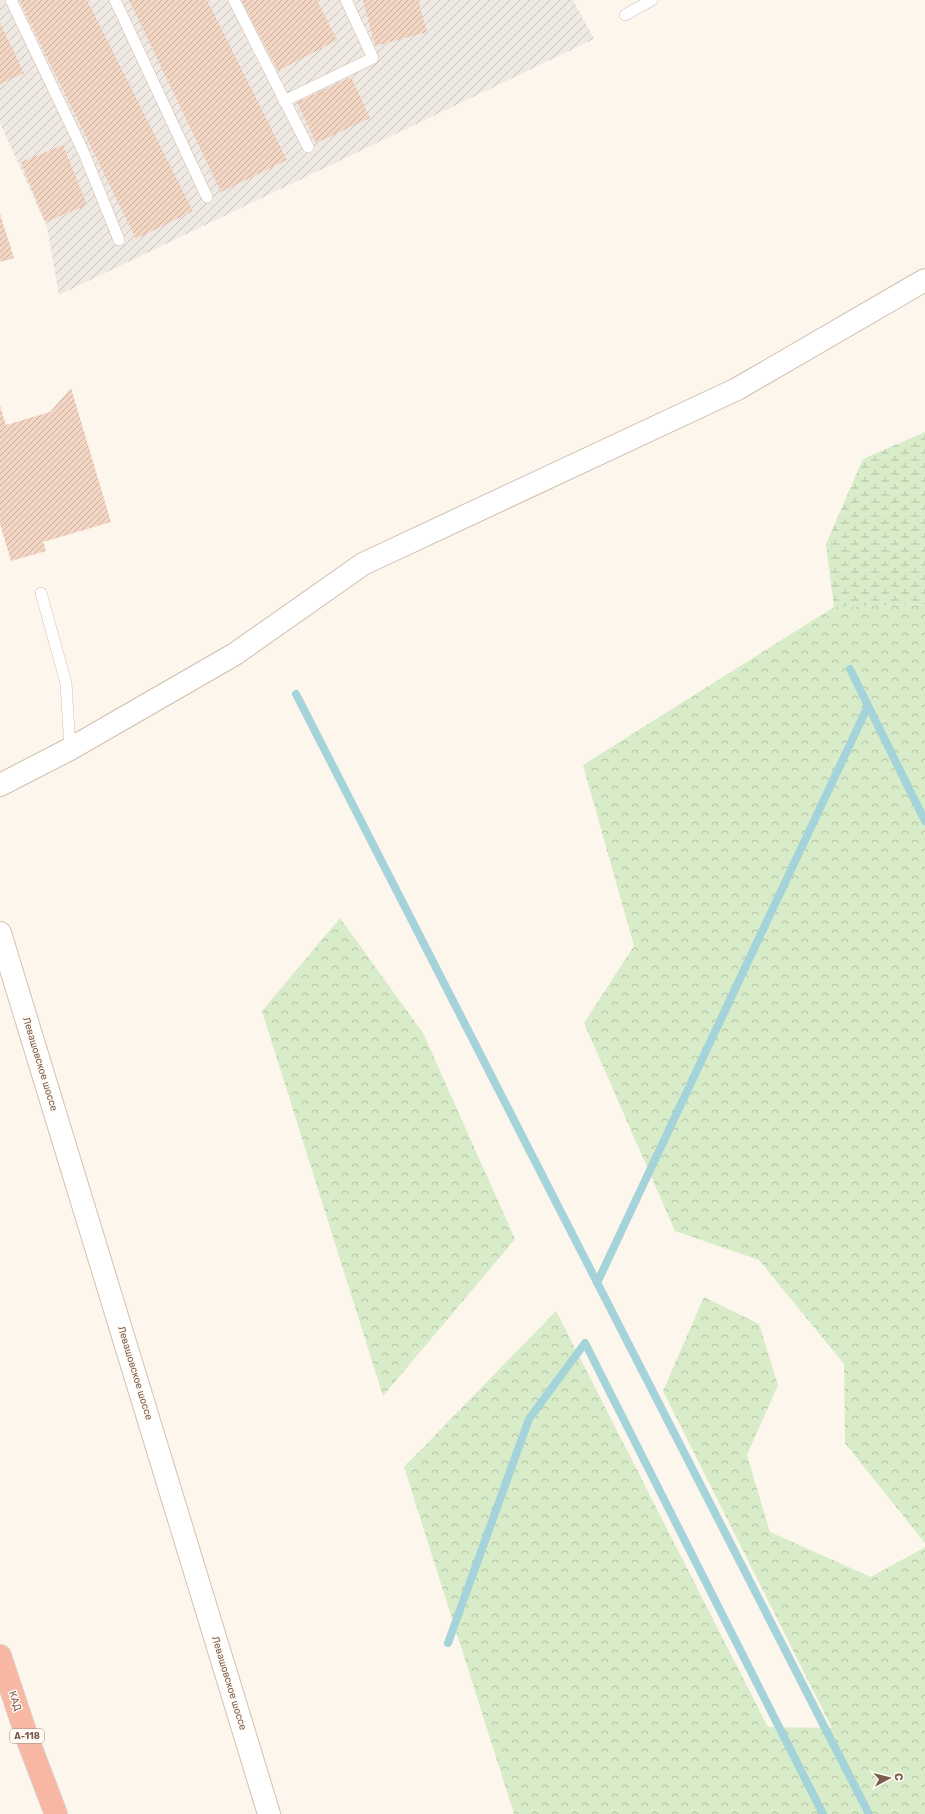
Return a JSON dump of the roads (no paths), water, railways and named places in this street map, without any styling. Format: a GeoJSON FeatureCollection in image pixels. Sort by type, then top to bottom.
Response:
{"type":"FeatureCollection","features":[{"type":"Feature","properties":{"kind":"highway","name":"КАД"},"geometry":{"type":"LineString","coordinates":[[0,1656],[29,1743],[56,1814]]}},
{"type":"Feature","properties":{"kind":"street"},"geometry":{"type":"LineString","coordinates":[[0,785],[70,749],[235,654],[363,564],[737,389],[925,280]]}},
{"type":"Feature","properties":{"kind":"street","name":"Левашовское шоссе"},"geometry":{"type":"LineString","coordinates":[[0,933],[269,1814]]}},
{"type":"Feature","properties":{"kind":"lane"},"geometry":{"type":"LineString","coordinates":[[11,0],[84,154],[119,240]]}},
{"type":"Feature","properties":{"kind":"lane"},"geometry":{"type":"LineString","coordinates":[[115,0],[207,197]]}},
{"type":"Feature","properties":{"kind":"lane"},"geometry":{"type":"LineString","coordinates":[[234,0],[308,147]]}},
{"type":"Feature","properties":{"kind":"lane"},"geometry":{"type":"LineString","coordinates":[[284,100],[373,58],[346,0]]}},
{"type":"Feature","properties":{"kind":"lane"},"geometry":{"type":"LineString","coordinates":[[625,15],[652,0]]}},
{"type":"Feature","properties":{"kind":"lane"},"geometry":{"type":"LineString","coordinates":[[41,593],[66,683],[70,749]]}},
{"type":"Feature","properties":{"kind":"waterway"},"geometry":{"type":"LineString","coordinates":[[850,669],[925,821]]}},
{"type":"Feature","properties":{"kind":"waterway"},"geometry":{"type":"LineString","coordinates":[[296,694],[869,1814]]}},
{"type":"Feature","properties":{"kind":"waterway"},"geometry":{"type":"LineString","coordinates":[[597,1283],[868,706]]}},
{"type":"Feature","properties":{"kind":"waterway"},"geometry":{"type":"LineString","coordinates":[[448,1643],[529,1419],[585,1343],[823,1814]]}}]}
